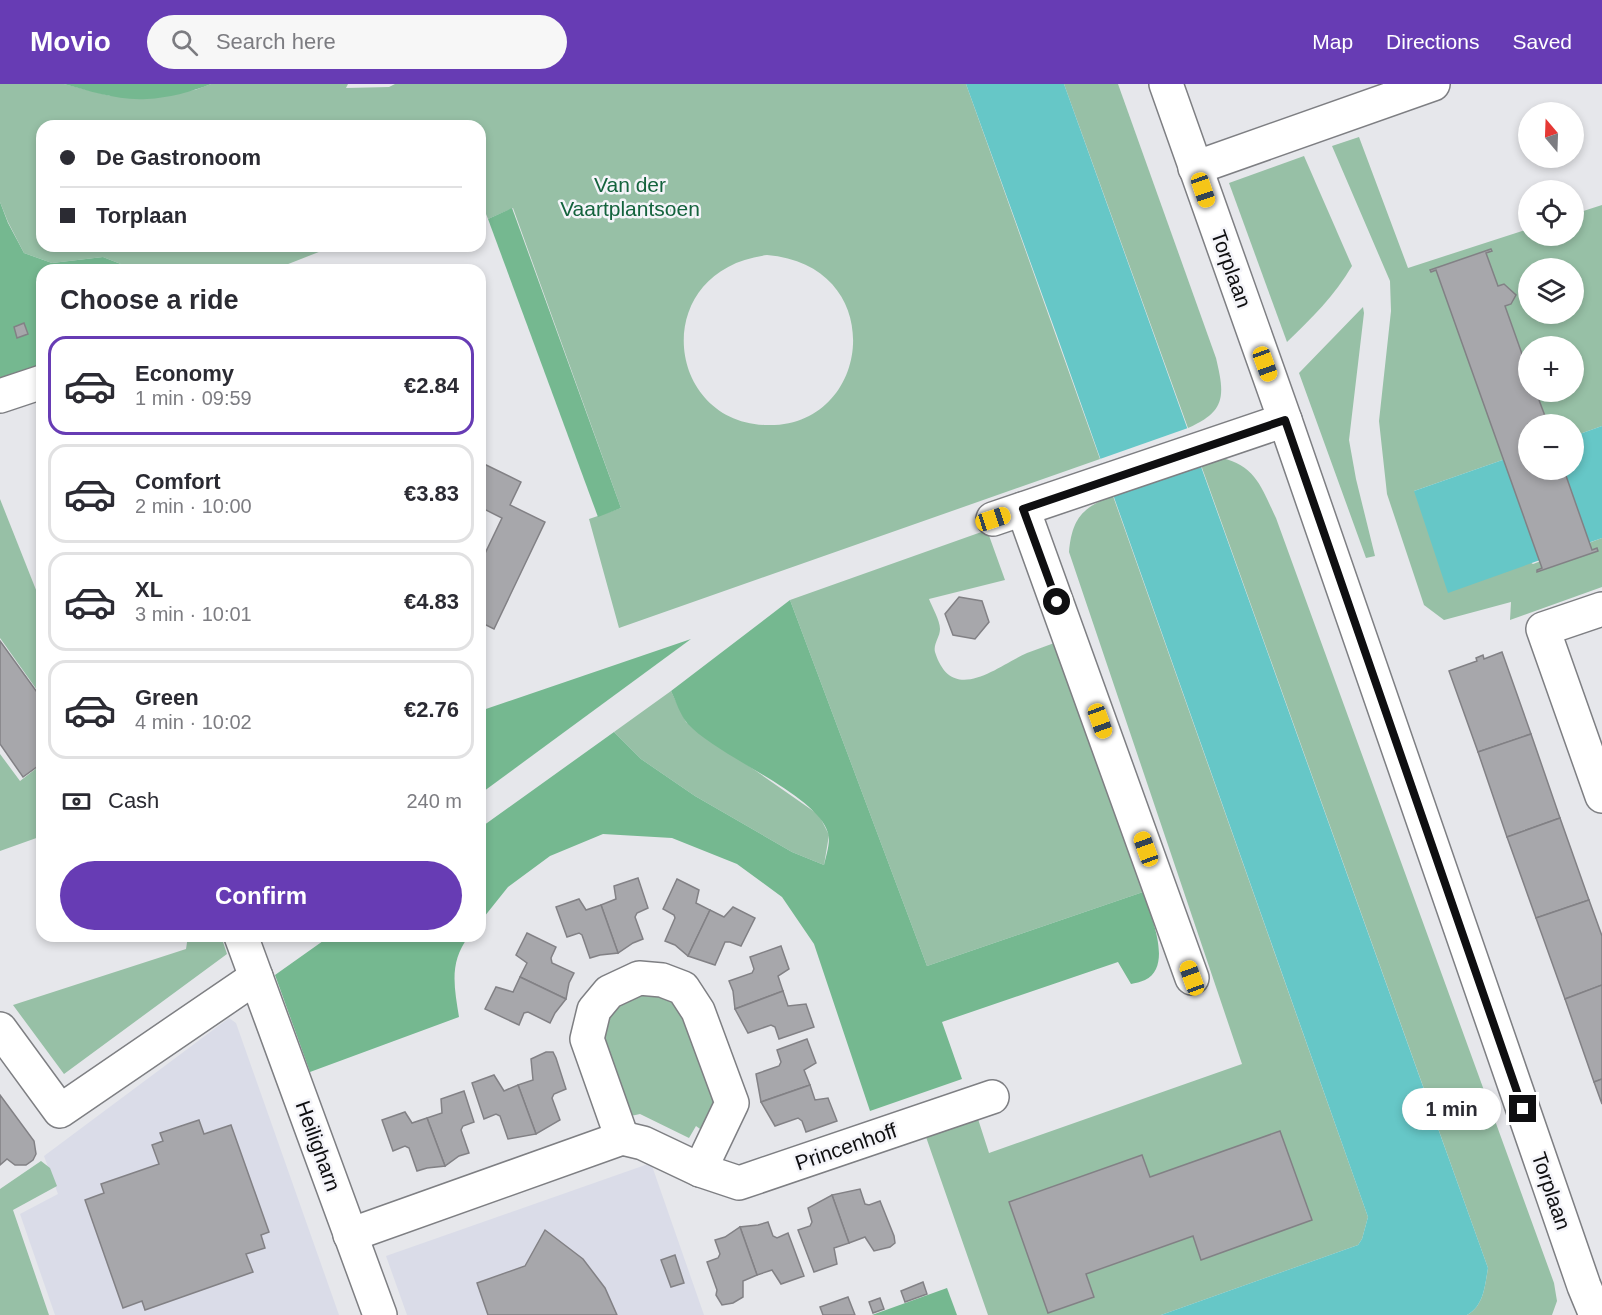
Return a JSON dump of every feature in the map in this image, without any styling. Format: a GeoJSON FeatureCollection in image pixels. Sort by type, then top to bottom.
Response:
{"type":"FeatureCollection","features":[{"type":"Feature","properties":{"kind":"street","name":"Torplaan"},"geometry":{"type":"LineString","coordinates":[[1166,84],[1596,1315]]}},
{"type":"Feature","properties":{"kind":"street"},"geometry":{"type":"LineString","coordinates":[[1195,168],[1424,86]]}},
{"type":"Feature","properties":{"kind":"street"},"geometry":{"type":"LineString","coordinates":[[0,396],[36,384]]}},
{"type":"Feature","properties":{"kind":"street"},"geometry":{"type":"LineString","coordinates":[[993,519],[1285,420]]}},
{"type":"Feature","properties":{"kind":"street"},"geometry":{"type":"LineString","coordinates":[[1023,509],[1192,978]]}},
{"type":"Feature","properties":{"kind":"street"},"geometry":{"type":"LineString","coordinates":[[1602,609],[1544,629],[1602,796]]}},
{"type":"Feature","properties":{"kind":"street","name":"Heiligharn"},"geometry":{"type":"LineString","coordinates":[[243,942],[380,1315]]}},
{"type":"Feature","properties":{"kind":"street"},"geometry":{"type":"LineString","coordinates":[[0,1029],[60,1111],[256,977]]}},
{"type":"Feature","properties":{"kind":"street"},"geometry":{"type":"LineString","coordinates":[[350,1235],[622,1138],[587,1039],[594,1010],[609,992],[639,978],[662,981],[683,988],[698,1011],[732,1103],[700,1170]]}},
{"type":"Feature","properties":{"kind":"street","name":"Princenhoff"},"geometry":{"type":"LineString","coordinates":[[622,1138],[643,1143],[700,1170],[739,1183],[992,1097]]}},
{"type":"Feature","properties":{"kind":"shaded area"},"geometry":{"type":"Polygon","coordinates":[[[229,1018],[236,1023],[339,1315],[55,1315],[20,1214],[58,1194],[44,1156],[229,1018]]]}},
{"type":"Feature","properties":{"kind":"shaded area"},"geometry":{"type":"Polygon","coordinates":[[[651,1163],[704,1315],[407,1315],[386,1256],[651,1163]]]}},
{"type":"Feature","properties":{"kind":"green space","name":"Van der Vaartplantsoen"},"geometry":{"type":"Polygon","coordinates":[[[0,84],[64,84],[111,96],[195,90],[211,84],[348,84],[346,88],[389,87],[395,84],[966,84],[1100,459],[619,628],[589,519],[621,508],[513,208],[488,219],[486,214],[486,120],[36,120],[36,252],[319,252],[288,264],[121,264],[103,257],[52,263],[24,253],[0,202],[0,84]],[[767,255],[729,267],[702,288],[688,315],[684,345],[691,375],[707,400],[733,418],[768,425],[803,419],[829,401],[846,375],[853,344],[849,314],[834,286],[807,265],[767,255]]]}},
{"type":"Feature","properties":{"kind":"green space"},"geometry":{"type":"Polygon","coordinates":[[[64,84],[211,84],[171,96],[136,99],[105,95],[64,84]]]}},
{"type":"Feature","properties":{"kind":"green space"},"geometry":{"type":"Polygon","coordinates":[[[1064,84],[1118,84],[1219,371],[1220,401],[1210,415],[1188,428],[1064,84]]]}},
{"type":"Feature","properties":{"kind":"green space"},"geometry":{"type":"Polygon","coordinates":[[[1359,137],[1408,268],[1518,232],[1518,246],[1584,246],[1584,211],[1602,205],[1602,426],[1584,432],[1584,414],[1518,414],[1518,455],[1414,491],[1533,564],[1602,538],[1602,587],[1510,620],[1511,602],[1444,620],[1424,605],[1387,494],[1379,421],[1391,311],[1390,281],[1332,146],[1359,137]]]}},
{"type":"Feature","properties":{"kind":"green space"},"geometry":{"type":"Polygon","coordinates":[[[1304,156],[1352,266],[1331,296],[1287,342],[1229,183],[1304,156]]]}},
{"type":"Feature","properties":{"kind":"green space"},"geometry":{"type":"Polygon","coordinates":[[[0,202],[24,253],[52,263],[103,257],[121,264],[36,264],[36,375],[0,384],[0,202]]]}},
{"type":"Feature","properties":{"kind":"green space"},"geometry":{"type":"Polygon","coordinates":[[[512,208],[621,508],[598,517],[488,219],[512,208]]]}},
{"type":"Feature","properties":{"kind":"green space"},"geometry":{"type":"Polygon","coordinates":[[[1363,307],[1349,440],[1375,556],[1366,558],[1299,373],[1363,307]]]}},
{"type":"Feature","properties":{"kind":"green space"},"geometry":{"type":"Polygon","coordinates":[[[1221,458],[1233,461],[1250,472],[1262,488],[1276,518],[1554,1283],[1557,1301],[1552,1315],[1467,1315],[1480,1301],[1488,1268],[1201,465],[1221,458]]]}},
{"type":"Feature","properties":{"kind":"green space"},"geometry":{"type":"Polygon","coordinates":[[[1113,496],[1368,1217],[1358,1245],[1161,1315],[988,1315],[926,1137],[978,1119],[989,1153],[1242,1064],[1069,552],[1073,531],[1080,516],[1093,505],[1113,496]]]}},
{"type":"Feature","properties":{"kind":"green space"},"geometry":{"type":"Polygon","coordinates":[[[0,499],[36,590],[36,689],[0,638],[0,499]]]}},
{"type":"Feature","properties":{"kind":"green space"},"geometry":{"type":"Polygon","coordinates":[[[987,530],[1005,580],[929,599],[940,625],[935,652],[943,668],[952,677],[963,680],[989,673],[1027,653],[1057,642],[1143,892],[927,966],[790,600],[987,530]]]}},
{"type":"Feature","properties":{"kind":"green space"},"geometry":{"type":"Polygon","coordinates":[[[790,600],[927,966],[1143,892],[1158,939],[1158,963],[1154,973],[1145,980],[1131,984],[1118,962],[942,1022],[962,1079],[870,1111],[814,944],[782,897],[737,864],[672,838],[603,834],[550,856],[508,887],[486,914],[486,824],[614,732],[641,759],[695,796],[792,852],[824,865],[829,836],[820,818],[787,790],[702,737],[685,720],[671,691],[790,600]]]}},
{"type":"Feature","properties":{"kind":"green space"},"geometry":{"type":"Polygon","coordinates":[[[691,639],[486,790],[486,709],[691,639]]]}},
{"type":"Feature","properties":{"kind":"green space"},"geometry":{"type":"Polygon","coordinates":[[[671,691],[686,722],[819,815],[829,835],[824,865],[792,852],[695,796],[641,759],[614,732],[671,691]]]}},
{"type":"Feature","properties":{"kind":"green space"},"geometry":{"type":"Polygon","coordinates":[[[0,754],[20,781],[36,769],[36,838],[0,851],[0,754]]]}},
{"type":"Feature","properties":{"kind":"green space"},"geometry":{"type":"Polygon","coordinates":[[[187,942],[223,942],[227,954],[64,1074],[13,1005],[186,949],[187,942]]]}},
{"type":"Feature","properties":{"kind":"green space"},"geometry":{"type":"Polygon","coordinates":[[[322,942],[465,942],[458,955],[455,975],[459,1017],[310,1072],[275,975],[322,942]]]}},
{"type":"Feature","properties":{"kind":"green space"},"geometry":{"type":"Polygon","coordinates":[[[659,991],[679,1004],[722,1106],[707,1134],[696,1126],[689,1138],[640,1114],[626,1117],[601,1029],[620,998],[659,991]]]}},
{"type":"Feature","properties":{"kind":"green space"},"geometry":{"type":"Polygon","coordinates":[[[41,1161],[50,1168],[57,1186],[13,1210],[49,1315],[0,1315],[0,1189],[41,1161]]]}},
{"type":"Feature","properties":{"kind":"green space"},"geometry":{"type":"Polygon","coordinates":[[[947,1288],[957,1315],[872,1315],[947,1288]]]}},
{"type":"Feature","properties":{"kind":"water"},"geometry":{"type":"Polygon","coordinates":[[[966,84],[1064,84],[1488,1268],[1480,1301],[1467,1315],[1161,1315],[1358,1245],[1368,1217],[966,84]]]}},
{"type":"Feature","properties":{"kind":"water"},"geometry":{"type":"Polygon","coordinates":[[[1602,426],[1602,538],[1448,593],[1414,491],[1518,455],[1518,480],[1584,480],[1584,432],[1602,426]]]}},
{"type":"Feature","properties":{"kind":"pier"},"geometry":{"type":"Polygon","coordinates":[[[1188,428],[1201,465],[1113,496],[1100,459],[1188,428]]]}},
{"type":"Feature","properties":{"kind":"building"},"geometry":{"type":"Polygon","coordinates":[[[1491,249],[1492,251],[1486,253],[1498,286],[1504,284],[1516,295],[1511,304],[1505,306],[1518,343],[1518,402],[1540,402],[1544,414],[1518,414],[1518,480],[1568,480],[1592,550],[1597,548],[1598,551],[1537,572],[1542,568],[1436,270],[1431,272],[1430,270],[1491,249]]]}},
{"type":"Feature","properties":{"kind":"building"},"geometry":{"type":"Polygon","coordinates":[[[24,323],[28,334],[17,338],[14,327],[24,323]]]}},
{"type":"Feature","properties":{"kind":"building"},"geometry":{"type":"Polygon","coordinates":[[[486,465],[521,482],[510,505],[545,522],[494,629],[486,625],[486,551],[502,518],[486,510],[486,465]]]}},
{"type":"Feature","properties":{"kind":"building"},"geometry":{"type":"Polygon","coordinates":[[[959,597],[982,601],[989,622],[975,639],[953,635],[945,614],[959,597]]]}},
{"type":"Feature","properties":{"kind":"building"},"geometry":{"type":"Polygon","coordinates":[[[0,641],[36,691],[36,767],[23,777],[0,744],[0,641]]]}},
{"type":"Feature","properties":{"kind":"building"},"geometry":{"type":"Polygon","coordinates":[[[1502,652],[1531,734],[1478,752],[1449,671],[1477,661],[1476,658],[1483,655],[1484,659],[1502,652]]]}},
{"type":"Feature","properties":{"kind":"building"},"geometry":{"type":"Polygon","coordinates":[[[1531,734],[1560,818],[1507,837],[1478,752],[1531,734]]]}},
{"type":"Feature","properties":{"kind":"building"},"geometry":{"type":"Polygon","coordinates":[[[1560,818],[1589,900],[1536,918],[1507,837],[1560,818]]]}},
{"type":"Feature","properties":{"kind":"building"},"geometry":{"type":"Polygon","coordinates":[[[638,878],[648,908],[637,913],[635,917],[643,939],[618,953],[601,905],[616,899],[614,886],[638,878]]]}},
{"type":"Feature","properties":{"kind":"building"},"geometry":{"type":"Polygon","coordinates":[[[677,879],[699,890],[696,903],[710,910],[688,956],[675,945],[665,941],[675,918],[663,909],[677,879]]]}},
{"type":"Feature","properties":{"kind":"building"},"geometry":{"type":"Polygon","coordinates":[[[579,899],[586,910],[601,905],[618,953],[590,958],[582,935],[579,933],[567,937],[556,907],[579,899]]]}},
{"type":"Feature","properties":{"kind":"building"},"geometry":{"type":"Polygon","coordinates":[[[1589,900],[1602,936],[1602,985],[1565,999],[1536,918],[1589,900]]]}},
{"type":"Feature","properties":{"kind":"building"},"geometry":{"type":"Polygon","coordinates":[[[733,907],[755,918],[741,946],[725,942],[715,965],[688,956],[710,910],[724,917],[733,907]]]}},
{"type":"Feature","properties":{"kind":"building"},"geometry":{"type":"Polygon","coordinates":[[[527,933],[556,947],[551,958],[552,963],[574,973],[569,983],[566,999],[520,977],[527,963],[516,955],[527,933]]]}},
{"type":"Feature","properties":{"kind":"building"},"geometry":{"type":"Polygon","coordinates":[[[781,946],[789,969],[778,976],[783,991],[735,1009],[733,991],[729,981],[752,973],[754,969],[750,957],[781,946]]]}},
{"type":"Feature","properties":{"kind":"building"},"geometry":{"type":"Polygon","coordinates":[[[520,977],[566,999],[550,1023],[528,1012],[524,1013],[519,1025],[485,1009],[496,987],[513,992],[520,977]]]}},
{"type":"Feature","properties":{"kind":"building"},"geometry":{"type":"Polygon","coordinates":[[[1602,985],[1602,1079],[1594,1082],[1565,999],[1602,985]]]}},
{"type":"Feature","properties":{"kind":"building"},"geometry":{"type":"Polygon","coordinates":[[[783,991],[788,1006],[806,1004],[814,1027],[779,1039],[775,1027],[771,1025],[748,1033],[735,1009],[783,991]]]}},
{"type":"Feature","properties":{"kind":"building"},"geometry":{"type":"Polygon","coordinates":[[[807,1039],[816,1063],[804,1070],[810,1085],[761,1102],[756,1074],[779,1066],[781,1062],[777,1050],[807,1039]]]}},
{"type":"Feature","properties":{"kind":"building"},"geometry":{"type":"Polygon","coordinates":[[[546,1052],[553,1052],[566,1089],[554,1094],[552,1098],[560,1120],[536,1134],[518,1085],[533,1080],[531,1059],[546,1052]]]}},
{"type":"Feature","properties":{"kind":"building"},"geometry":{"type":"Polygon","coordinates":[[[494,1075],[504,1091],[518,1085],[536,1134],[508,1139],[500,1116],[496,1114],[484,1119],[472,1083],[494,1075]]]}},
{"type":"Feature","properties":{"kind":"building"},"geometry":{"type":"Polygon","coordinates":[[[1602,1079],[1602,1104],[1594,1082],[1602,1079]]]}},
{"type":"Feature","properties":{"kind":"building"},"geometry":{"type":"Polygon","coordinates":[[[810,1085],[815,1100],[828,1098],[837,1121],[806,1132],[802,1121],[798,1118],[775,1126],[761,1102],[810,1085]]]}},
{"type":"Feature","properties":{"kind":"building"},"geometry":{"type":"Polygon","coordinates":[[[464,1091],[474,1122],[463,1126],[461,1130],[469,1153],[459,1156],[445,1166],[427,1118],[442,1113],[441,1099],[464,1091]]]}},
{"type":"Feature","properties":{"kind":"building"},"geometry":{"type":"Polygon","coordinates":[[[0,1095],[34,1141],[36,1154],[33,1160],[26,1165],[15,1165],[7,1159],[0,1165],[0,1095]]]}},
{"type":"Feature","properties":{"kind":"building"},"geometry":{"type":"Polygon","coordinates":[[[405,1112],[412,1123],[427,1118],[445,1166],[417,1171],[409,1148],[405,1146],[393,1151],[382,1120],[405,1112]]]}},
{"type":"Feature","properties":{"kind":"building"},"geometry":{"type":"Polygon","coordinates":[[[199,1120],[204,1134],[231,1125],[269,1232],[261,1235],[265,1248],[246,1254],[253,1272],[145,1310],[142,1301],[123,1308],[85,1200],[104,1193],[101,1184],[159,1164],[152,1145],[163,1141],[160,1133],[199,1120]]]}},
{"type":"Feature","properties":{"kind":"building"},"geometry":{"type":"Polygon","coordinates":[[[1280,1131],[1312,1220],[1201,1260],[1193,1236],[1086,1274],[1094,1297],[1048,1313],[1009,1202],[1142,1155],[1150,1177],[1280,1131]]]}},
{"type":"Feature","properties":{"kind":"building"},"geometry":{"type":"Polygon","coordinates":[[[860,1189],[865,1204],[880,1201],[894,1236],[895,1243],[890,1247],[874,1251],[865,1237],[849,1243],[832,1195],[860,1189]]]}},
{"type":"Feature","properties":{"kind":"building"},"geometry":{"type":"Polygon","coordinates":[[[832,1195],[849,1243],[834,1248],[837,1264],[814,1272],[798,1230],[810,1226],[812,1222],[808,1208],[832,1195]]]}},
{"type":"Feature","properties":{"kind":"building"},"geometry":{"type":"Polygon","coordinates":[[[768,1222],[773,1236],[777,1238],[788,1233],[804,1276],[781,1284],[772,1270],[757,1275],[740,1227],[768,1222]]]}},
{"type":"Feature","properties":{"kind":"building"},"geometry":{"type":"Polygon","coordinates":[[[740,1227],[757,1275],[743,1281],[743,1297],[733,1303],[722,1305],[716,1295],[717,1290],[707,1262],[718,1258],[720,1254],[715,1240],[725,1237],[740,1227]]]}},
{"type":"Feature","properties":{"kind":"building"},"geometry":{"type":"Polygon","coordinates":[[[545,1230],[583,1259],[605,1288],[617,1315],[488,1315],[477,1283],[525,1266],[545,1230]]]}},
{"type":"Feature","properties":{"kind":"building"},"geometry":{"type":"Polygon","coordinates":[[[675,1255],[684,1283],[671,1287],[661,1260],[675,1255]]]}},
{"type":"Feature","properties":{"kind":"building"},"geometry":{"type":"Polygon","coordinates":[[[923,1282],[927,1294],[905,1302],[901,1291],[923,1282]]]}},
{"type":"Feature","properties":{"kind":"building"},"geometry":{"type":"Polygon","coordinates":[[[848,1297],[855,1315],[823,1315],[820,1307],[848,1297]]]}},
{"type":"Feature","properties":{"kind":"building"},"geometry":{"type":"Polygon","coordinates":[[[880,1298],[884,1309],[873,1313],[869,1302],[880,1298]]]}},
{"type":"Feature","properties":{"kind":"route"},"geometry":{"type":"LineString","coordinates":[[1057,602],[1023,509],[1285,420],[1523,1109]]}}]}
